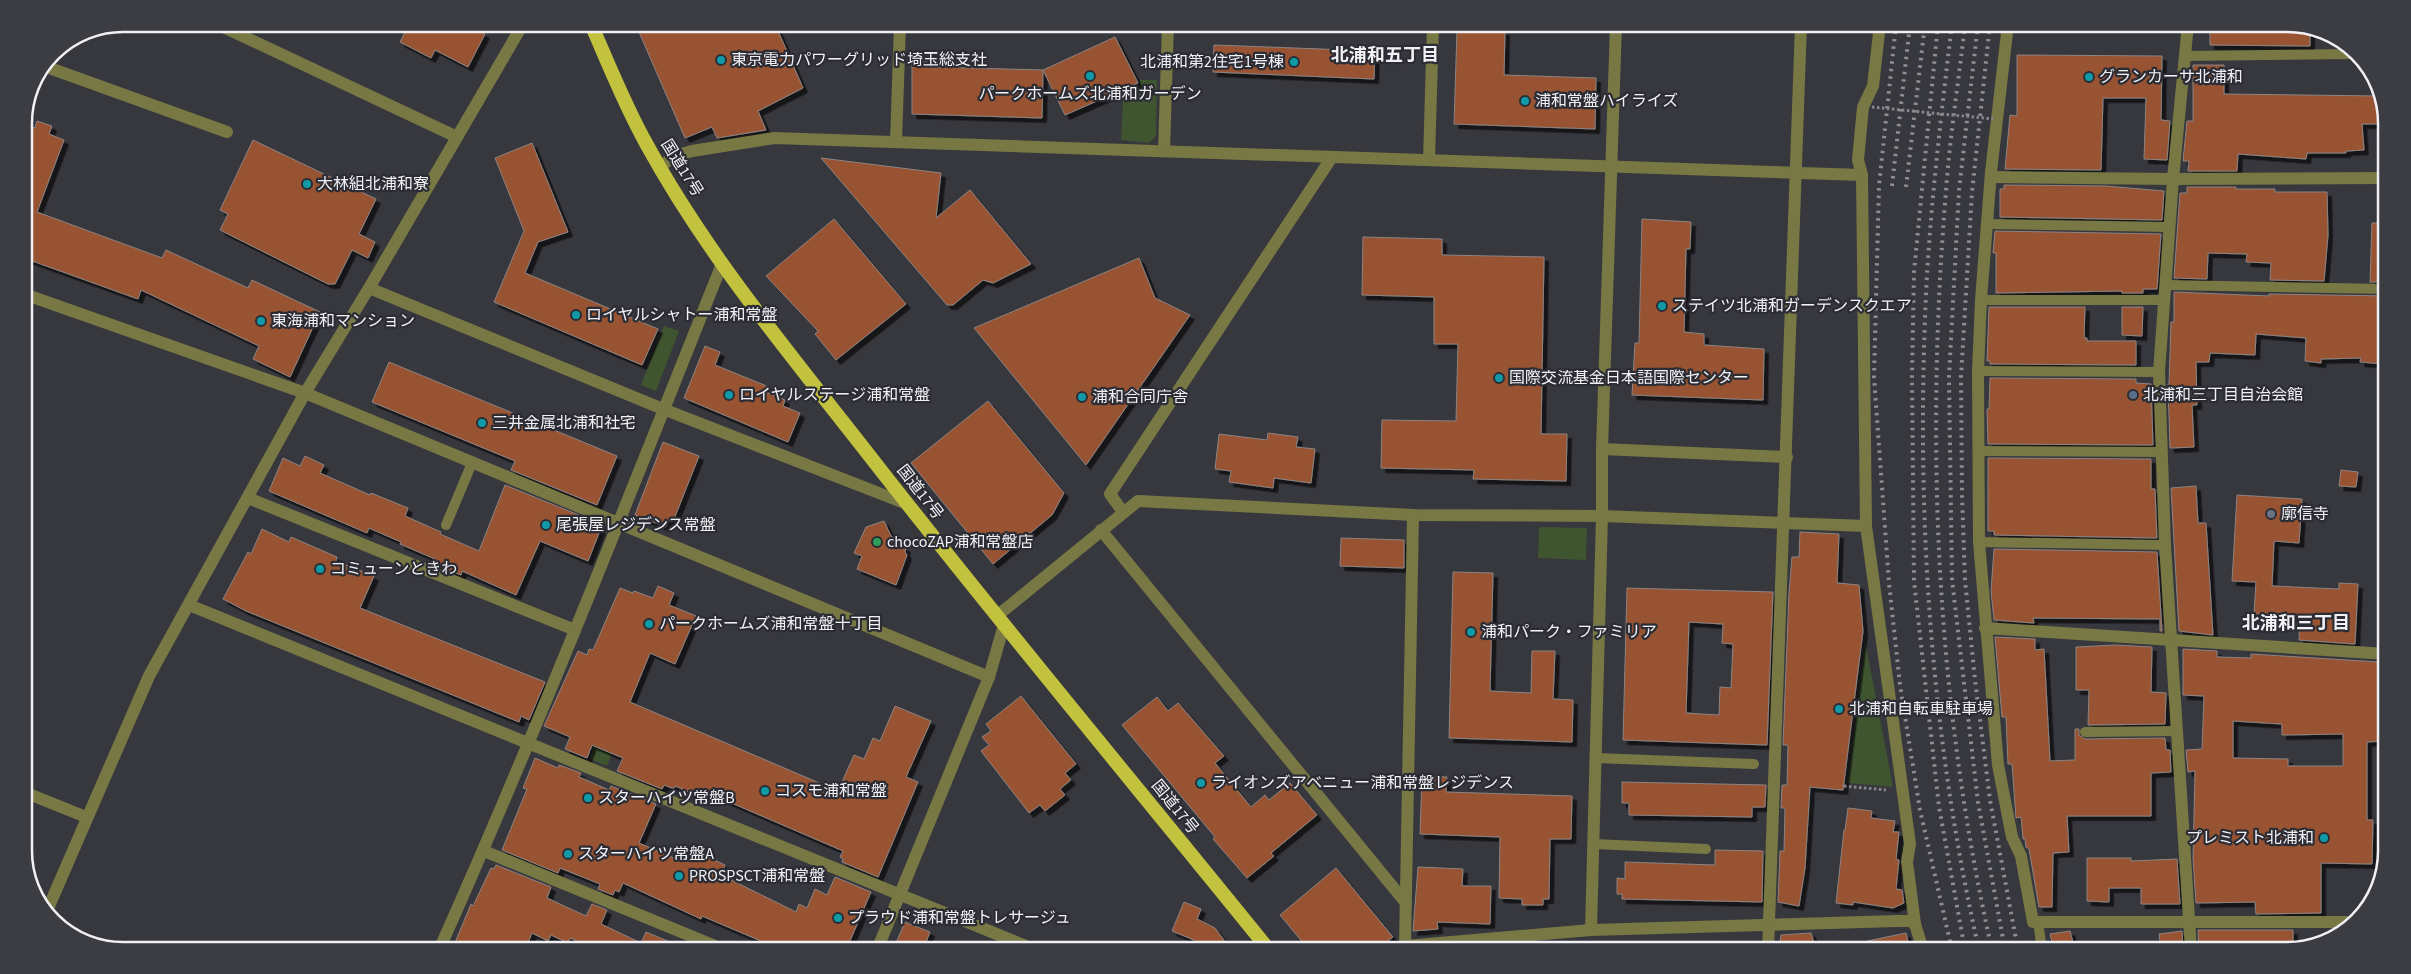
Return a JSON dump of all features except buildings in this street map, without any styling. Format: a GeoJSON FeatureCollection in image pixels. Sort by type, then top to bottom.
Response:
{"type":"FeatureCollection","features":[{"type":"Feature","properties":{"kind":"highway","name":"国道17号"},"geometry":{"type":"LineString","coordinates":[[594,32],[624,100],[660,166],[722,264],[907,504],[1259,942]]}},
{"type":"Feature","properties":{"kind":"street"},"geometry":{"type":"LineString","coordinates":[[234,32],[458,137]]}},
{"type":"Feature","properties":{"kind":"street"},"geometry":{"type":"LineString","coordinates":[[50,904],[149,676],[305,393],[369,288],[518,32]]}},
{"type":"Feature","properties":{"kind":"street"},"geometry":{"type":"LineString","coordinates":[[896,142],[900,32]]}},
{"type":"Feature","properties":{"kind":"street"},"geometry":{"type":"LineString","coordinates":[[1164,151],[1168,32]]}},
{"type":"Feature","properties":{"kind":"street"},"geometry":{"type":"LineString","coordinates":[[1429,160],[1433,32]]}},
{"type":"Feature","properties":{"kind":"street"},"geometry":{"type":"LineString","coordinates":[[1591,930],[1602,516],[1602,449],[1616,32]]}},
{"type":"Feature","properties":{"kind":"street"},"geometry":{"type":"LineString","coordinates":[[1768,942],[1785,524],[1801,32]]}},
{"type":"Feature","properties":{"kind":"street"},"geometry":{"type":"LineString","coordinates":[[1879,32],[1872,86],[1863,107],[1858,160],[1862,175],[1866,526],[1910,844],[1907,862],[1915,924],[1921,942]]}},
{"type":"Feature","properties":{"kind":"street"},"geometry":{"type":"LineString","coordinates":[[2007,32],[1990,177],[1981,300],[1978,371],[1979,542],[1998,765],[2012,837],[2020,856],[2033,922],[2344,922]]}},
{"type":"Feature","properties":{"kind":"street"},"geometry":{"type":"LineString","coordinates":[[2187,32],[2173,179],[2159,372],[2165,545],[2190,942]]}},
{"type":"Feature","properties":{"kind":"street"},"geometry":{"type":"LineString","coordinates":[[51,68],[227,132]]}},
{"type":"Feature","properties":{"kind":"street"},"geometry":{"type":"LineString","coordinates":[[660,166],[678,155],[774,138],[1862,175]]}},
{"type":"Feature","properties":{"kind":"street"},"geometry":{"type":"LineString","coordinates":[[1123,512],[1110,494],[1332,157]]}},
{"type":"Feature","properties":{"kind":"street"},"geometry":{"type":"LineString","coordinates":[[1990,177],[2173,179],[2378,178]]}},
{"type":"Feature","properties":{"kind":"street"},"geometry":{"type":"LineString","coordinates":[[443,942],[484,851],[619,524],[722,264]]}},
{"type":"Feature","properties":{"kind":"street"},"geometry":{"type":"LineString","coordinates":[[369,288],[663,410],[907,504]]}},
{"type":"Feature","properties":{"kind":"street"},"geometry":{"type":"LineString","coordinates":[[33,297],[305,393],[990,677]]}},
{"type":"Feature","properties":{"kind":"street"},"geometry":{"type":"LineString","coordinates":[[1602,449],[1786,457]]}},
{"type":"Feature","properties":{"kind":"street"},"geometry":{"type":"LineString","coordinates":[[248,498],[575,630]]}},
{"type":"Feature","properties":{"kind":"street"},"geometry":{"type":"LineString","coordinates":[[881,942],[990,677],[1000,620],[1100,530],[1138,501],[1413,515],[1602,516],[1866,526]]}},
{"type":"Feature","properties":{"kind":"street"},"geometry":{"type":"LineString","coordinates":[[1403,942],[1406,903],[1413,515]]}},
{"type":"Feature","properties":{"kind":"street"},"geometry":{"type":"LineString","coordinates":[[1100,530],[1406,903]]}},
{"type":"Feature","properties":{"kind":"street"},"geometry":{"type":"LineString","coordinates":[[189,605],[1016,942]]}},
{"type":"Feature","properties":{"kind":"street"},"geometry":{"type":"LineString","coordinates":[[1985,628],[2378,653]]}},
{"type":"Feature","properties":{"kind":"street"},"geometry":{"type":"LineString","coordinates":[[33,796],[86,817]]}},
{"type":"Feature","properties":{"kind":"street"},"geometry":{"type":"LineString","coordinates":[[484,851],[706,942]]}},
{"type":"Feature","properties":{"kind":"street"},"geometry":{"type":"LineString","coordinates":[[1466,942],[1591,930],[1897,921],[1910,921],[1915,924]]}},
{"type":"Feature","properties":{"kind":"lane"},"geometry":{"type":"LineString","coordinates":[[2185,56],[2346,54]]}},
{"type":"Feature","properties":{"kind":"lane"},"geometry":{"type":"LineString","coordinates":[[1987,224],[2170,228]]}},
{"type":"Feature","properties":{"kind":"lane"},"geometry":{"type":"LineString","coordinates":[[2166,285],[2378,289]]}},
{"type":"Feature","properties":{"kind":"lane"},"geometry":{"type":"LineString","coordinates":[[1981,300],[2165,300]]}},
{"type":"Feature","properties":{"kind":"lane"},"geometry":{"type":"LineString","coordinates":[[1978,371],[2159,372]]}},
{"type":"Feature","properties":{"kind":"lane"},"geometry":{"type":"LineString","coordinates":[[1979,451],[2162,452]]}},
{"type":"Feature","properties":{"kind":"lane"},"geometry":{"type":"LineString","coordinates":[[446,525],[472,463]]}},
{"type":"Feature","properties":{"kind":"lane"},"geometry":{"type":"LineString","coordinates":[[1979,542],[2165,545]]}},
{"type":"Feature","properties":{"kind":"lane"},"geometry":{"type":"LineString","coordinates":[[2085,732],[2177,731]]}},
{"type":"Feature","properties":{"kind":"lane"},"geometry":{"type":"LineString","coordinates":[[1596,758],[1754,764]]}},
{"type":"Feature","properties":{"kind":"lane"},"geometry":{"type":"LineString","coordinates":[[1594,844],[1706,849]]}},
{"type":"Feature","properties":{"kind":"lane"},"geometry":{"type":"LineString","coordinates":[[2038,922],[2041,942]]}},
{"type":"Feature","properties":{"kind":"path"},"geometry":{"type":"LineString","coordinates":[[1872,107],[1993,120]]}},
{"type":"Feature","properties":{"kind":"path"},"geometry":{"type":"LineString","coordinates":[[1844,786],[1902,791]]}},
{"type":"Feature","properties":{"kind":"green space"},"geometry":{"type":"Polygon","coordinates":[[[1140,80],[1157,80],[1156,136],[1149,143],[1121,140],[1123,99],[1139,100],[1140,80]]]}},
{"type":"Feature","properties":{"kind":"green space"},"geometry":{"type":"Polygon","coordinates":[[[664,326],[679,331],[656,391],[641,385],[664,326]]]}},
{"type":"Feature","properties":{"kind":"green space"},"geometry":{"type":"Polygon","coordinates":[[[1539,527],[1587,528],[1586,560],[1538,558],[1539,527]]]}},
{"type":"Feature","properties":{"kind":"green space"},"geometry":{"type":"Polygon","coordinates":[[[1865,641],[1893,787],[1848,783],[1865,641]]]}},
{"type":"Feature","properties":{"kind":"green space"},"geometry":{"type":"Polygon","coordinates":[[[609,709],[627,716],[607,766],[590,759],[609,709]]]}},
{"type":"Feature","properties":{"kind":"railway"},"geometry":{"type":"LineString","coordinates":[[1895,32],[1879,186],[1874,377],[1889,583],[1900,685],[1920,810],[1950,942]]}},
{"type":"Feature","properties":{"kind":"railway"},"geometry":{"type":"LineString","coordinates":[[1892,186],[1909,32]]}},
{"type":"Feature","properties":{"kind":"railway"},"geometry":{"type":"LineString","coordinates":[[1906,187],[1924,32]]}},
{"type":"Feature","properties":{"kind":"railway"},"geometry":{"type":"LineString","coordinates":[[1937,32],[1914,272],[1912,376],[1914,581],[1939,807],[1964,942]]}},
{"type":"Feature","properties":{"kind":"railway"},"geometry":{"type":"LineString","coordinates":[[1951,32],[1934,181],[1927,275],[1923,445],[1925,530],[1937,699],[1948,784],[1977,942]]}},
{"type":"Feature","properties":{"kind":"railway"},"geometry":{"type":"LineString","coordinates":[[1964,32],[1948,170],[1940,286],[1936,381],[1937,477],[1940,572],[1947,668],[1958,762],[1973,857],[1990,942]]}},
{"type":"Feature","properties":{"kind":"railway"},"geometry":{"type":"LineString","coordinates":[[1977,32],[1959,190],[1949,377],[1952,580],[1978,802],[2004,942]]}},
{"type":"Feature","properties":{"kind":"railway"},"geometry":{"type":"LineString","coordinates":[[1989,32],[1972,192],[1961,377],[1962,495],[1965,580],[1975,680],[1990,800],[2017,942]]}},
{"type":"Feature","properties":{"kind":"place","name":"東京電力パワーグリッド埼玉総支社"},"geometry":{"type":"Point","coordinates":[721,60]}},
{"type":"Feature","properties":{"kind":"place","name":"北浦和第2住宅1号棟"},"geometry":{"type":"Point","coordinates":[1294,62]}},
{"type":"Feature","properties":{"kind":"place","name":"パークホームズ北浦和ガーデン"},"geometry":{"type":"Point","coordinates":[1090,76]}},
{"type":"Feature","properties":{"kind":"place","name":"グランカーサ北浦和"},"geometry":{"type":"Point","coordinates":[2089,77]}},
{"type":"Feature","properties":{"kind":"place","name":"浦和常盤ハイライズ"},"geometry":{"type":"Point","coordinates":[1525,101]}},
{"type":"Feature","properties":{"kind":"place","name":"大林組北浦和寮"},"geometry":{"type":"Point","coordinates":[307,184]}},
{"type":"Feature","properties":{"kind":"place","name":"ステイツ北浦和ガーデンスクエア"},"geometry":{"type":"Point","coordinates":[1662,306]}},
{"type":"Feature","properties":{"kind":"place","name":"ロイヤルシャトー浦和常盤"},"geometry":{"type":"Point","coordinates":[576,315]}},
{"type":"Feature","properties":{"kind":"place","name":"東海浦和マンション"},"geometry":{"type":"Point","coordinates":[261,321]}},
{"type":"Feature","properties":{"kind":"place","name":"国際交流基金日本語国際センター"},"geometry":{"type":"Point","coordinates":[1499,378]}},
{"type":"Feature","properties":{"kind":"place","name":"ロイヤルステージ浦和常盤"},"geometry":{"type":"Point","coordinates":[729,395]}},
{"type":"Feature","properties":{"kind":"place","name":"北浦和三丁目自治会館"},"geometry":{"type":"Point","coordinates":[2133,395]}},
{"type":"Feature","properties":{"kind":"place","name":"浦和合同庁舎"},"geometry":{"type":"Point","coordinates":[1082,397]}},
{"type":"Feature","properties":{"kind":"place","name":"三井金属北浦和社宅"},"geometry":{"type":"Point","coordinates":[482,423]}},
{"type":"Feature","properties":{"kind":"place","name":"廓信寺"},"geometry":{"type":"Point","coordinates":[2271,514]}},
{"type":"Feature","properties":{"kind":"place","name":"尾張屋レジデンス常盤"},"geometry":{"type":"Point","coordinates":[546,525]}},
{"type":"Feature","properties":{"kind":"place","name":"chocoZAP浦和常盤店"},"geometry":{"type":"Point","coordinates":[877,542]}},
{"type":"Feature","properties":{"kind":"place","name":"コミューンときわ"},"geometry":{"type":"Point","coordinates":[320,569]}},
{"type":"Feature","properties":{"kind":"place","name":"パークホームズ浦和常盤十丁目"},"geometry":{"type":"Point","coordinates":[649,624]}},
{"type":"Feature","properties":{"kind":"place","name":"浦和パーク・ファミリア"},"geometry":{"type":"Point","coordinates":[1471,632]}},
{"type":"Feature","properties":{"kind":"place","name":"北浦和自転車駐車場"},"geometry":{"type":"Point","coordinates":[1839,709]}},
{"type":"Feature","properties":{"kind":"place","name":"ライオンズアベニュー浦和常盤レジデンス"},"geometry":{"type":"Point","coordinates":[1201,783]}},
{"type":"Feature","properties":{"kind":"place","name":"コスモ浦和常盤"},"geometry":{"type":"Point","coordinates":[765,791]}},
{"type":"Feature","properties":{"kind":"place","name":"スターハイツ常盤B"},"geometry":{"type":"Point","coordinates":[588,798]}},
{"type":"Feature","properties":{"kind":"place","name":"プレミスト北浦和"},"geometry":{"type":"Point","coordinates":[2324,838]}},
{"type":"Feature","properties":{"kind":"place","name":"スターハイツ常盤A"},"geometry":{"type":"Point","coordinates":[568,854]}},
{"type":"Feature","properties":{"kind":"place","name":"PROSPSCT浦和常盤"},"geometry":{"type":"Point","coordinates":[679,876]}},
{"type":"Feature","properties":{"kind":"place","name":"プラウド浦和常盤トレサージュ"},"geometry":{"type":"Point","coordinates":[838,918]}},
{"type":"Feature","properties":{"kind":"district","name":"北浦和五丁目"},"geometry":{"type":"Point","coordinates":[1385,55]}},
{"type":"Feature","properties":{"kind":"district","name":"北浦和三丁目"},"geometry":{"type":"Point","coordinates":[2296,623]}}]}
